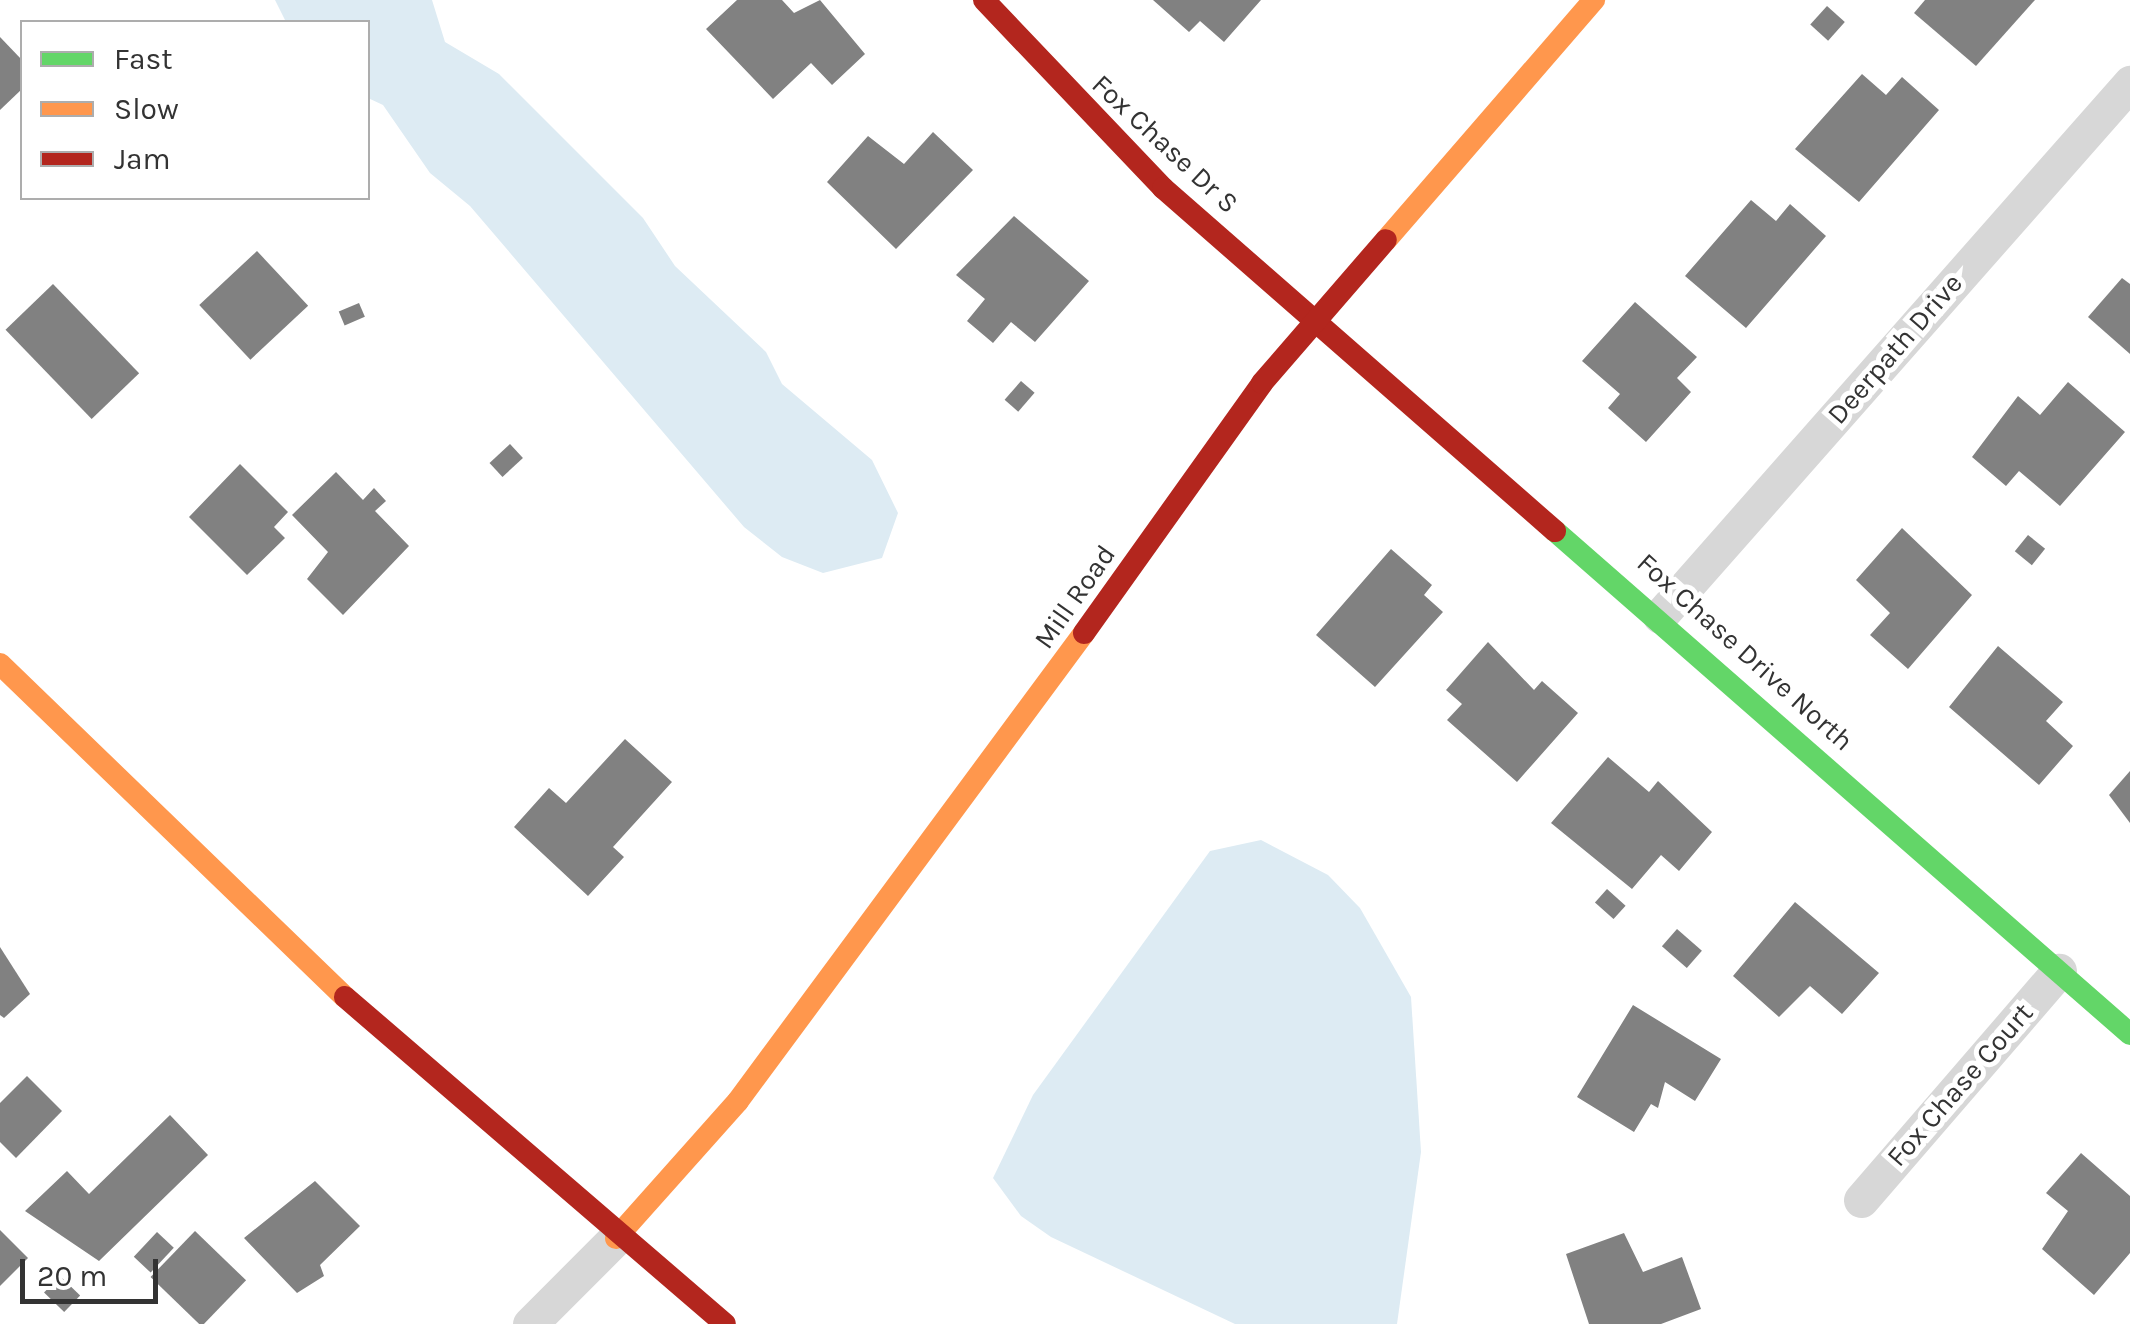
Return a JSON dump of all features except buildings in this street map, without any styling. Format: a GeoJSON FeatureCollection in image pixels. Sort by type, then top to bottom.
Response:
{"type":"FeatureCollection","features":[{"type":"Feature","properties":{"kind":"street","name":"Fox Chase Dr S"},"geometry":{"type":"LineString","coordinates":[[984,0],[1082,110],[1314,322]]}},
{"type":"Feature","properties":{"kind":"street","name":"Mill Road"},"geometry":{"type":"LineString","coordinates":[[616,1238],[738,1102],[910,878],[1314,322],[1594,0]]}},
{"type":"Feature","properties":{"kind":"street","name":"Deerpath Drive"},"geometry":{"type":"LineString","coordinates":[[1660,616],[2130,83]]}},
{"type":"Feature","properties":{"kind":"street","name":"Fox Chase Drive North"},"geometry":{"type":"LineString","coordinates":[[1314,322],[1660,616],[2130,1034]]}},
{"type":"Feature","properties":{"kind":"street"},"geometry":{"type":"LineString","coordinates":[[0,664],[342,994],[616,1238],[726,1324]]}},
{"type":"Feature","properties":{"kind":"street","name":"Fox Chase Court"},"geometry":{"type":"LineString","coordinates":[[1861,1200],[2059,971]]}},
{"type":"Feature","properties":{"kind":"street"},"geometry":{"type":"LineString","coordinates":[[530,1324],[616,1238]]}},
{"type":"Feature","properties":{"kind":"shaded area"},"geometry":{"type":"Polygon","coordinates":[[[275,0],[432,0],[445,42],[499,74],[643,218],[675,266],[766,352],[782,384],[872,460],[898,513],[882,558],[823,573],[782,557],[744,527],[470,206],[430,173],[383,105],[370,99],[370,20],[285,20],[275,0]]]}},
{"type":"Feature","properties":{"kind":"shaded area"},"geometry":{"type":"Polygon","coordinates":[[[1261,840],[1328,875],[1360,908],[1411,997],[1421,1152],[1397,1324],[1235,1324],[1051,1237],[1021,1216],[993,1178],[1033,1095],[1210,851],[1261,840]]]}},
{"type":"Feature","properties":{"kind":"traffic: fast"},"geometry":{"type":"LineString","coordinates":[[1555,531],[2130,1034]]}},
{"type":"Feature","properties":{"kind":"traffic: slow"},"geometry":{"type":"LineString","coordinates":[[1386,240],[1594,0]]}},
{"type":"Feature","properties":{"kind":"traffic: slow"},"geometry":{"type":"LineString","coordinates":[[616,1238],[738,1101],[1084,633]]}},
{"type":"Feature","properties":{"kind":"traffic: slow"},"geometry":{"type":"LineString","coordinates":[[0,664],[345,997]]}},
{"type":"Feature","properties":{"kind":"traffic: jam"},"geometry":{"type":"LineString","coordinates":[[984,0],[1163,188],[1555,531]]}},
{"type":"Feature","properties":{"kind":"traffic: jam"},"geometry":{"type":"LineString","coordinates":[[1084,633],[1262,383],[1386,240]]}},
{"type":"Feature","properties":{"kind":"traffic: jam"},"geometry":{"type":"LineString","coordinates":[[345,997],[725,1324]]}}]}
